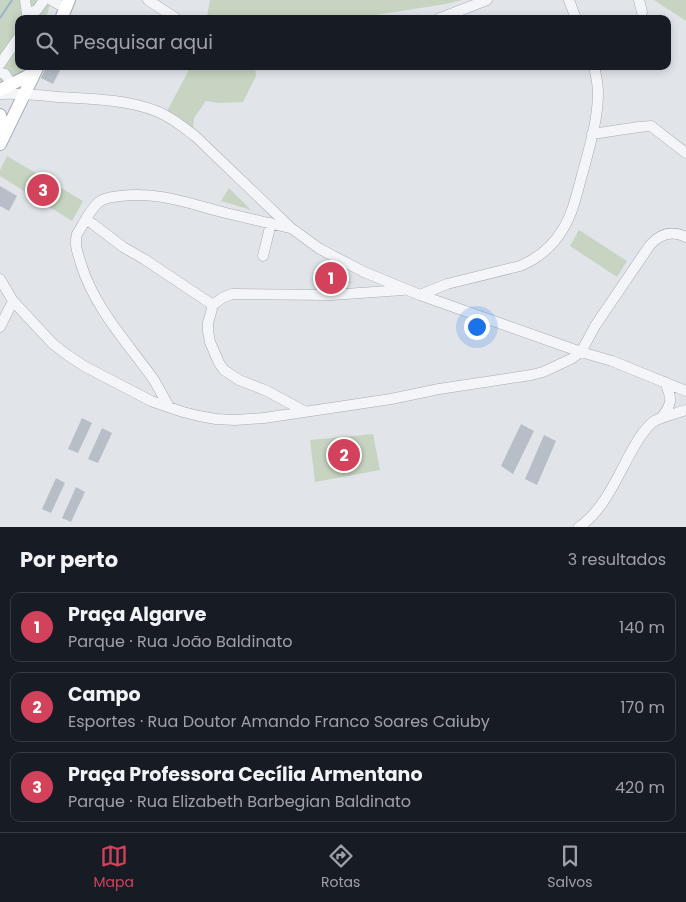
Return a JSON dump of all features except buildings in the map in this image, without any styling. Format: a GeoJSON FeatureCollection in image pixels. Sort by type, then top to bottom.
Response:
{"type":"FeatureCollection","features":[{"type":"Feature","properties":{"kind":"main road"},"geometry":{"type":"LineString","coordinates":[[6,87],[26,77],[35,70]]}},
{"type":"Feature","properties":{"kind":"main road"},"geometry":{"type":"LineString","coordinates":[[3,139],[36,70]]}},
{"type":"Feature","properties":{"kind":"main road"},"geometry":{"type":"LineString","coordinates":[[0,115],[3,139]]}},
{"type":"Feature","properties":{"kind":"street"},"geometry":{"type":"LineString","coordinates":[[25,0],[26,15]]}},
{"type":"Feature","properties":{"kind":"street"},"geometry":{"type":"LineString","coordinates":[[28,15],[37,10],[44,0]]}},
{"type":"Feature","properties":{"kind":"street"},"geometry":{"type":"LineString","coordinates":[[51,0],[65,9]]}},
{"type":"Feature","properties":{"kind":"street"},"geometry":{"type":"LineString","coordinates":[[148,0],[171,15]]}},
{"type":"Feature","properties":{"kind":"street"},"geometry":{"type":"LineString","coordinates":[[448,15],[487,0]]}},
{"type":"Feature","properties":{"kind":"street"},"geometry":{"type":"LineString","coordinates":[[568,0],[574,15]]}},
{"type":"Feature","properties":{"kind":"street"},"geometry":{"type":"LineString","coordinates":[[639,0],[642,12]]}},
{"type":"Feature","properties":{"kind":"street"},"geometry":{"type":"LineString","coordinates":[[0,64],[15,43]]}},
{"type":"Feature","properties":{"kind":"street"},"geometry":{"type":"LineString","coordinates":[[420,295],[447,284],[530,262],[546,251],[564,229],[570,215],[592,134],[598,92],[595,70]]}},
{"type":"Feature","properties":{"kind":"street"},"geometry":{"type":"LineString","coordinates":[[0,73],[5,74],[6,87]]}},
{"type":"Feature","properties":{"kind":"street"},"geometry":{"type":"LineString","coordinates":[[0,94],[115,100],[158,111],[177,122],[194,136],[291,228],[320,249],[364,272],[407,290],[581,352],[612,361],[686,391]]}},
{"type":"Feature","properties":{"kind":"street"},"geometry":{"type":"LineString","coordinates":[[592,134],[651,126],[686,153]]}},
{"type":"Feature","properties":{"kind":"street"},"geometry":{"type":"LineString","coordinates":[[169,407],[154,382],[114,328],[85,277],[76,245],[78,234],[86,220],[100,201],[109,197],[150,195],[186,201],[224,213],[291,228]]}},
{"type":"Feature","properties":{"kind":"street"},"geometry":{"type":"LineString","coordinates":[[86,220],[123,247],[213,305]]}},
{"type":"Feature","properties":{"kind":"street"},"geometry":{"type":"LineString","coordinates":[[263,256],[271,224]]}},
{"type":"Feature","properties":{"kind":"street"},"geometry":{"type":"LineString","coordinates":[[0,279],[13,301],[53,344],[84,366],[114,382],[151,401],[199,416],[226,419],[264,418],[391,399],[543,372],[581,352],[596,326],[654,240],[667,234],[679,234],[686,238]]}},
{"type":"Feature","properties":{"kind":"street"},"geometry":{"type":"LineString","coordinates":[[304,411],[267,391],[239,380],[221,367],[210,342],[208,331],[208,323],[213,305],[222,298],[232,294],[331,295],[407,290]]}},
{"type":"Feature","properties":{"kind":"street"},"geometry":{"type":"LineString","coordinates":[[0,327],[13,301]]}},
{"type":"Feature","properties":{"kind":"street"},"geometry":{"type":"LineString","coordinates":[[661,418],[666,412],[671,397],[665,382]]}},
{"type":"Feature","properties":{"kind":"street"},"geometry":{"type":"LineString","coordinates":[[579,527],[594,514],[601,504],[646,429],[661,418],[686,410]]}},
{"type":"Feature","properties":{"kind":"green space"},"geometry":{"type":"Polygon","coordinates":[[[0,0],[42,0],[50,4],[47,15],[15,15],[15,70],[23,70],[21,74],[0,82],[0,0]]]}},
{"type":"Feature","properties":{"kind":"green space"},"geometry":{"type":"Polygon","coordinates":[[[210,0],[462,0],[376,15],[207,15],[210,0]]]}},
{"type":"Feature","properties":{"kind":"green space"},"geometry":{"type":"Polygon","coordinates":[[[654,0],[686,0],[686,21],[654,0]]]}},
{"type":"Feature","properties":{"kind":"green space"},"geometry":{"type":"Polygon","coordinates":[[[189,70],[255,70],[256,76],[243,102],[219,103],[206,101],[194,118],[193,130],[167,111],[189,70]]]}},
{"type":"Feature","properties":{"kind":"green space"},"geometry":{"type":"Polygon","coordinates":[[[7,156],[83,201],[72,221],[0,176],[0,170],[7,156]]]}},
{"type":"Feature","properties":{"kind":"green space"},"geometry":{"type":"Polygon","coordinates":[[[229,188],[251,210],[221,201],[229,188]]]}},
{"type":"Feature","properties":{"kind":"green space"},"geometry":{"type":"Polygon","coordinates":[[[579,230],[627,261],[617,277],[570,246],[579,230]]]}},
{"type":"Feature","properties":{"kind":"green space"},"geometry":{"type":"Polygon","coordinates":[[[324,268],[352,283],[320,284],[324,268]]]}},
{"type":"Feature","properties":{"kind":"green space"},"geometry":{"type":"Polygon","coordinates":[[[373,434],[380,470],[315,482],[310,440],[373,434]]]}},
{"type":"Feature","properties":{"kind":"waterway"},"geometry":{"type":"LineString","coordinates":[[0,18],[12,0]]}},
{"type":"Feature","properties":{"kind":"place","name":"Praça Professora Cecília Armentano"},"geometry":{"type":"Point","coordinates":[43,190]}},
{"type":"Feature","properties":{"kind":"place","name":"Praça Algarve"},"geometry":{"type":"Point","coordinates":[331,278]}},
{"type":"Feature","properties":{"kind":"place","name":"Campo"},"geometry":{"type":"Point","coordinates":[344,455]}}]}
